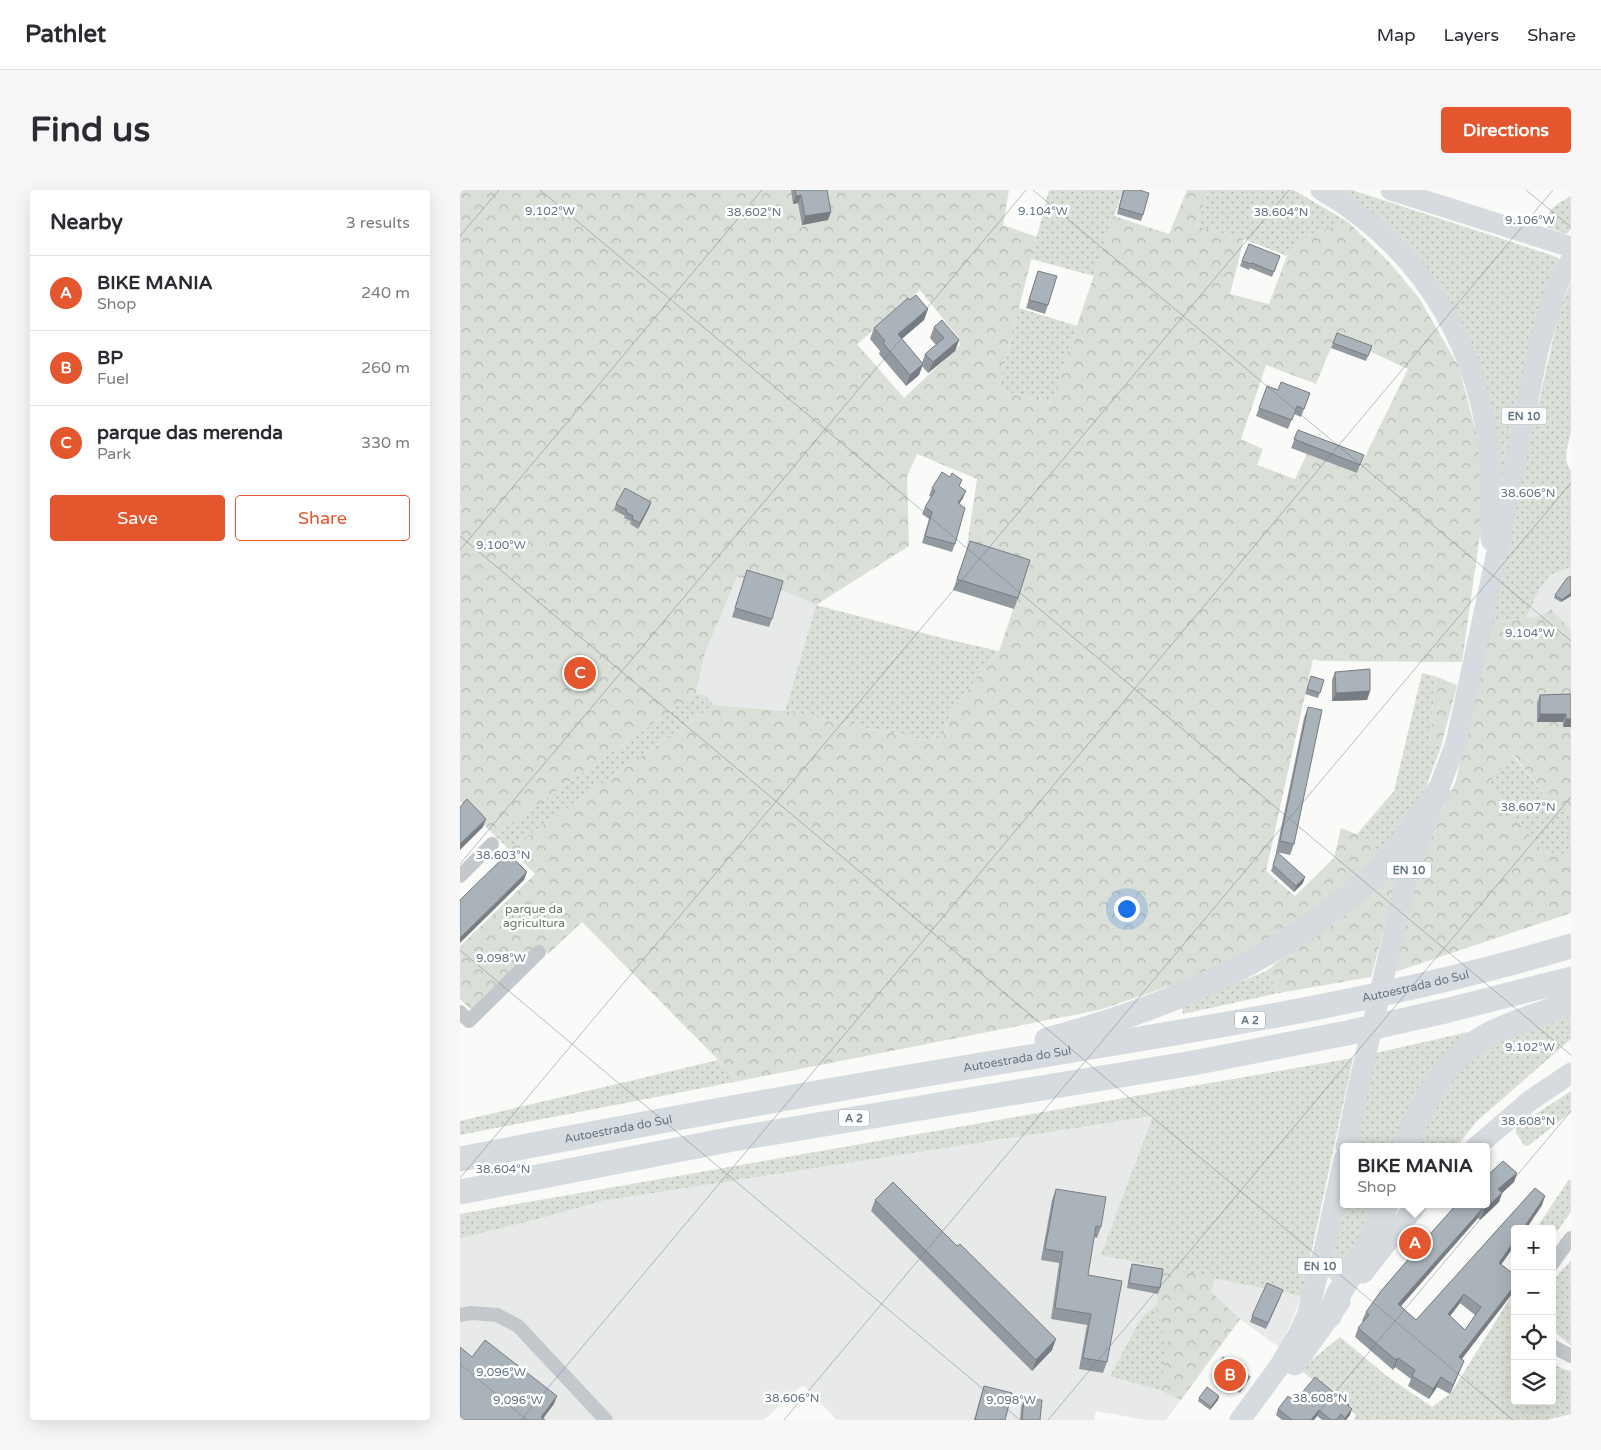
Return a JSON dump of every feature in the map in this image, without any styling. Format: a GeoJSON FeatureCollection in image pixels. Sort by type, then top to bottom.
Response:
{"type":"FeatureCollection","features":[{"type":"Feature","properties":{"kind":"highway"},"geometry":{"type":"LineString","coordinates":[[925,1074],[1075,1033],[1138,1012],[1203,986],[1254,960],[1295,937],[1363,885],[1386,863],[1438,792]]}},
{"type":"Feature","properties":{"kind":"highway","name":"Autoestrada do Sul"},"geometry":{"type":"LineString","coordinates":[[460,1159],[636,1125],[925,1074],[1242,1022],[1448,978],[1571,946]]}},
{"type":"Feature","properties":{"kind":"highway","name":"A 2"},"geometry":{"type":"LineString","coordinates":[[460,1192],[733,1139],[1194,1063],[1347,1033],[1445,1011],[1571,979]]}},
{"type":"Feature","properties":{"kind":"highway"},"geometry":{"type":"LineString","coordinates":[[1445,1011],[1488,1015],[1571,1003]]}},
{"type":"Feature","properties":{"kind":"highway"},"geometry":{"type":"LineString","coordinates":[[1407,1143],[1422,1106],[1432,1088],[1444,1071],[1476,1042],[1497,1031],[1571,1003]]}},
{"type":"Feature","properties":{"kind":"highway"},"geometry":{"type":"LineString","coordinates":[[1329,1316],[1338,1295],[1369,1244],[1384,1208]]}},
{"type":"Feature","properties":{"kind":"main road"},"geometry":{"type":"LineString","coordinates":[[1321,190],[1368,222],[1402,254],[1418,272],[1434,295],[1459,339],[1479,392],[1488,444],[1492,576]]}},
{"type":"Feature","properties":{"kind":"main road"},"geometry":{"type":"LineString","coordinates":[[1391,190],[1571,247]]}},
{"type":"Feature","properties":{"kind":"main road","name":"EN 10"},"geometry":{"type":"LineString","coordinates":[[1347,1143],[1389,950],[1410,865],[1456,743],[1544,327],[1554,293],[1571,260]]}},
{"type":"Feature","properties":{"kind":"main road"},"geometry":{"type":"LineString","coordinates":[[1481,1143],[1531,1100],[1571,1074]]}},
{"type":"Feature","properties":{"kind":"main road","name":"EN 10"},"geometry":{"type":"LineString","coordinates":[[1240,1420],[1279,1367],[1307,1316],[1340,1177]]}},
{"type":"Feature","properties":{"kind":"main road","name":"EN 10"},"geometry":{"type":"LineString","coordinates":[[1256,1420],[1329,1316],[1414,1208]]}},
{"type":"Feature","properties":{"kind":"street"},"geometry":{"type":"LineString","coordinates":[[460,876],[492,844]]}},
{"type":"Feature","properties":{"kind":"street"},"geometry":{"type":"LineString","coordinates":[[460,1012],[469,1021],[539,952]]}},
{"type":"Feature","properties":{"kind":"street"},"geometry":{"type":"LineString","coordinates":[[1556,1259],[1571,1238]]}},
{"type":"Feature","properties":{"kind":"street"},"geometry":{"type":"LineString","coordinates":[[460,1315],[471,1313],[498,1315],[518,1326],[606,1420]]}},
{"type":"Feature","properties":{"kind":"street"},"geometry":{"type":"LineString","coordinates":[[1556,1348],[1571,1356]]}},
{"type":"Feature","properties":{"kind":"shaded area"},"geometry":{"type":"Polygon","coordinates":[[[1571,567],[1571,630],[1541,616],[1526,618],[1540,588],[1550,575],[1571,567]]]}},
{"type":"Feature","properties":{"kind":"shaded area"},"geometry":{"type":"Polygon","coordinates":[[[737,577],[780,589],[816,605],[785,711],[714,705],[705,695],[696,693],[705,653],[737,577]]]}},
{"type":"Feature","properties":{"kind":"shaded area"},"geometry":{"type":"Polygon","coordinates":[[[1153,1116],[1302,1296],[1280,1348],[1240,1319],[1166,1420],[1146,1420],[1096,1411],[1094,1420],[837,1420],[803,1385],[764,1420],[460,1420],[460,1238],[602,1201],[1153,1116]]]}},
{"type":"Feature","properties":{"kind":"green space","name":"parque da agricultura"},"geometry":{"type":"Polygon","coordinates":[[[460,190],[1009,190],[1003,225],[1037,237],[998,390],[1051,402],[1114,216],[1169,234],[1187,190],[1196,190],[1208,193],[1196,226],[1244,239],[1230,294],[1269,304],[1287,256],[1311,234],[1348,222],[1389,262],[1419,298],[1459,367],[1480,448],[1481,528],[1462,662],[1321,661],[1313,659],[1266,871],[1295,896],[1334,858],[1341,828],[1376,842],[1373,864],[1297,927],[1214,971],[1099,1010],[739,1081],[582,922],[548,954],[539,945],[472,1010],[460,999],[460,946],[535,874],[509,849],[714,705],[785,711],[928,741],[933,738],[942,739],[953,708],[999,651],[1026,571],[966,552],[977,479],[917,454],[907,477],[909,546],[816,605],[780,589],[737,577],[705,653],[696,693],[494,835],[460,801],[460,190]],[[920,290],[857,344],[904,398],[960,345],[958,337],[920,290]],[[1335,338],[1316,384],[1266,365],[1241,439],[1263,449],[1257,465],[1295,479],[1307,454],[1357,473],[1408,369],[1335,338]]]}},
{"type":"Feature","properties":{"kind":"green space"},"geometry":{"type":"Polygon","coordinates":[[[1049,190],[1123,190],[1094,276],[1031,259],[1049,190]]]}},
{"type":"Feature","properties":{"kind":"green space"},"geometry":{"type":"Polygon","coordinates":[[[1196,190],[1294,190],[1348,222],[1311,234],[1287,256],[1244,239],[1196,226],[1208,193],[1196,190]]]}},
{"type":"Feature","properties":{"kind":"green space"},"geometry":{"type":"Polygon","coordinates":[[[1329,190],[1352,190],[1559,259],[1555,268],[1502,482],[1454,315],[1329,190]]]}},
{"type":"Feature","properties":{"kind":"green space"},"geometry":{"type":"Polygon","coordinates":[[[1571,196],[1571,229],[1567,234],[1548,228],[1547,217],[1549,212],[1556,205],[1571,196]]]}},
{"type":"Feature","properties":{"kind":"green space"},"geometry":{"type":"Polygon","coordinates":[[[1571,282],[1571,433],[1566,457],[1571,471],[1571,567],[1550,575],[1540,588],[1526,618],[1498,622],[1486,640],[1561,304],[1571,282]]]}},
{"type":"Feature","properties":{"kind":"green space"},"geometry":{"type":"Polygon","coordinates":[[[1019,308],[1077,326],[1051,402],[998,390],[1019,308]]]}},
{"type":"Feature","properties":{"kind":"green space"},"geometry":{"type":"Polygon","coordinates":[[[816,605],[999,651],[953,708],[942,739],[933,738],[928,741],[785,711],[816,605]]]}},
{"type":"Feature","properties":{"kind":"green space"},"geometry":{"type":"Polygon","coordinates":[[[1551,609],[1571,630],[1571,813],[1557,811],[1513,754],[1489,783],[1543,852],[1571,855],[1571,913],[1395,972],[1420,857],[1456,781],[1486,640],[1498,622],[1541,616],[1551,609]]]}},
{"type":"Feature","properties":{"kind":"green space"},"geometry":{"type":"Polygon","coordinates":[[[1422,673],[1435,676],[1430,744],[1441,747],[1420,803],[1373,864],[1357,834],[1394,791],[1422,673]]]}},
{"type":"Feature","properties":{"kind":"green space"},"geometry":{"type":"Polygon","coordinates":[[[1435,676],[1457,685],[1441,747],[1430,744],[1435,676]]]}},
{"type":"Feature","properties":{"kind":"green space"},"geometry":{"type":"Polygon","coordinates":[[[696,693],[705,695],[714,705],[509,849],[494,835],[696,693]]]}},
{"type":"Feature","properties":{"kind":"green space"},"geometry":{"type":"Polygon","coordinates":[[[1512,754],[1557,811],[1571,813],[1571,855],[1543,852],[1489,783],[1512,754]]]}},
{"type":"Feature","properties":{"kind":"green space"},"geometry":{"type":"Polygon","coordinates":[[[1392,871],[1399,873],[1371,977],[1279,993],[1266,971],[1337,922],[1392,871]]]}},
{"type":"Feature","properties":{"kind":"green space"},"geometry":{"type":"Polygon","coordinates":[[[1266,971],[1279,993],[1183,1014],[1182,1006],[1266,971]]]}},
{"type":"Feature","properties":{"kind":"green space"},"geometry":{"type":"Polygon","coordinates":[[[1571,1016],[1571,1039],[1477,1121],[1459,1143],[1415,1143],[1418,1134],[1462,1067],[1490,1047],[1571,1016]]]}},
{"type":"Feature","properties":{"kind":"green space"},"geometry":{"type":"Polygon","coordinates":[[[1481,1029],[1404,1143],[1355,1143],[1376,1053],[1481,1029]]]}},
{"type":"Feature","properties":{"kind":"green space"},"geometry":{"type":"Polygon","coordinates":[[[1353,1058],[1302,1296],[1101,1255],[1153,1116],[602,1201],[460,1238],[460,1214],[1353,1058]]]}},
{"type":"Feature","properties":{"kind":"green space"},"geometry":{"type":"Polygon","coordinates":[[[718,1060],[739,1081],[460,1135],[460,1121],[718,1060]]]}},
{"type":"Feature","properties":{"kind":"green space"},"geometry":{"type":"Polygon","coordinates":[[[1571,1091],[1571,1112],[1528,1146],[1524,1145],[1516,1133],[1516,1127],[1571,1091]]]}},
{"type":"Feature","properties":{"kind":"green space"},"geometry":{"type":"Polygon","coordinates":[[[1569,1179],[1571,1181],[1571,1212],[1556,1233],[1556,1225],[1539,1225],[1569,1179]]]}},
{"type":"Feature","properties":{"kind":"green space"},"geometry":{"type":"Polygon","coordinates":[[[1343,1208],[1378,1208],[1337,1285],[1326,1275],[1343,1208]]]}},
{"type":"Feature","properties":{"kind":"green space"},"geometry":{"type":"Polygon","coordinates":[[[1571,1260],[1571,1346],[1556,1333],[1556,1277],[1571,1260]]]}},
{"type":"Feature","properties":{"kind":"green space"},"geometry":{"type":"Polygon","coordinates":[[[1158,1266],[1215,1278],[1211,1292],[1240,1319],[1181,1400],[1160,1390],[1168,1342],[1157,1323],[1158,1266]]]}},
{"type":"Feature","properties":{"kind":"green space"},"geometry":{"type":"Polygon","coordinates":[[[1511,1296],[1511,1405],[1556,1405],[1556,1365],[1571,1371],[1571,1414],[1547,1420],[1353,1420],[1356,1415],[1302,1371],[1313,1359],[1340,1337],[1387,1376],[1432,1407],[1451,1393],[1511,1296]]]}},
{"type":"Feature","properties":{"kind":"green space"},"geometry":{"type":"Polygon","coordinates":[[[1157,1304],[1157,1323],[1168,1342],[1160,1390],[1110,1376],[1140,1320],[1157,1304]]]}},
{"type":"Feature","properties":{"kind":"building"},"geometry":{"type":"Polygon","coordinates":[[[795,190],[827,190],[831,212],[805,216],[801,195],[796,196],[795,190]]]}},
{"type":"Feature","properties":{"kind":"building"},"geometry":{"type":"Polygon","coordinates":[[[1124,190],[1139,190],[1149,193],[1143,215],[1119,208],[1124,190]]]}},
{"type":"Feature","properties":{"kind":"building"},"geometry":{"type":"Polygon","coordinates":[[[1249,244],[1280,256],[1274,272],[1242,261],[1249,244]]]}},
{"type":"Feature","properties":{"kind":"building"},"geometry":{"type":"Polygon","coordinates":[[[1038,271],[1057,276],[1048,305],[1029,300],[1038,271]]]}},
{"type":"Feature","properties":{"kind":"building"},"geometry":{"type":"Polygon","coordinates":[[[916,295],[928,309],[898,334],[923,364],[910,375],[883,343],[885,341],[874,328],[908,298],[909,300],[916,295]]]}},
{"type":"Feature","properties":{"kind":"building"},"geometry":{"type":"Polygon","coordinates":[[[942,320],[959,340],[933,362],[925,354],[944,338],[934,327],[942,320]]]}},
{"type":"Feature","properties":{"kind":"building"},"geometry":{"type":"Polygon","coordinates":[[[1337,333],[1372,346],[1368,356],[1333,343],[1337,333]]]}},
{"type":"Feature","properties":{"kind":"building"},"geometry":{"type":"Polygon","coordinates":[[[1281,382],[1310,393],[1304,409],[1297,406],[1292,420],[1259,408],[1267,386],[1278,390],[1281,382]]]}},
{"type":"Feature","properties":{"kind":"building"},"geometry":{"type":"Polygon","coordinates":[[[1298,430],[1364,455],[1360,465],[1294,439],[1298,430]]]}},
{"type":"Feature","properties":{"kind":"building"},"geometry":{"type":"Polygon","coordinates":[[[942,472],[950,477],[952,473],[962,480],[959,486],[966,491],[958,503],[965,508],[955,544],[925,536],[932,512],[925,507],[935,491],[932,488],[942,472]]]}},
{"type":"Feature","properties":{"kind":"building"},"geometry":{"type":"Polygon","coordinates":[[[625,488],[651,502],[640,523],[632,519],[633,516],[626,512],[627,510],[616,504],[625,488]]]}},
{"type":"Feature","properties":{"kind":"building"},"geometry":{"type":"Polygon","coordinates":[[[970,541],[1030,560],[1018,598],[957,579],[970,541]]]}},
{"type":"Feature","properties":{"kind":"building"},"geometry":{"type":"Polygon","coordinates":[[[747,570],[783,581],[772,619],[735,608],[747,570]]]}},
{"type":"Feature","properties":{"kind":"building"},"geometry":{"type":"Polygon","coordinates":[[[1571,576],[1571,593],[1562,600],[1555,595],[1567,578],[1571,576]]]}},
{"type":"Feature","properties":{"kind":"building"},"geometry":{"type":"Polygon","coordinates":[[[1370,669],[1370,691],[1336,693],[1335,672],[1370,669]]]}},
{"type":"Feature","properties":{"kind":"building"},"geometry":{"type":"Polygon","coordinates":[[[1311,676],[1324,680],[1320,693],[1307,689],[1311,676]]]}},
{"type":"Feature","properties":{"kind":"building"},"geometry":{"type":"Polygon","coordinates":[[[1571,694],[1571,719],[1566,719],[1566,714],[1540,714],[1540,695],[1571,694]]]}},
{"type":"Feature","properties":{"kind":"building"},"geometry":{"type":"Polygon","coordinates":[[[1308,707],[1322,710],[1294,844],[1280,841],[1308,707]]]}},
{"type":"Feature","properties":{"kind":"building"},"geometry":{"type":"Polygon","coordinates":[[[467,799],[486,819],[460,844],[460,807],[467,799]]]}},
{"type":"Feature","properties":{"kind":"building"},"geometry":{"type":"Polygon","coordinates":[[[1277,852],[1305,877],[1296,886],[1273,865],[1277,852]]]}},
{"type":"Feature","properties":{"kind":"building"},"geometry":{"type":"Polygon","coordinates":[[[508,853],[527,872],[460,938],[460,900],[508,853]]]}},
{"type":"Feature","properties":{"kind":"building"},"geometry":{"type":"Polygon","coordinates":[[[1503,1161],[1517,1173],[1498,1189],[1502,1193],[1490,1204],[1490,1173],[1503,1161]]]}},
{"type":"Feature","properties":{"kind":"building"},"geometry":{"type":"Polygon","coordinates":[[[893,1182],[957,1246],[960,1244],[1056,1339],[1036,1360],[875,1200],[893,1182]]]}},
{"type":"Feature","properties":{"kind":"building"},"geometry":{"type":"Polygon","coordinates":[[[1535,1188],[1545,1196],[1526,1225],[1511,1225],[1511,1246],[1499,1263],[1511,1272],[1511,1290],[1459,1357],[1464,1361],[1453,1385],[1441,1377],[1433,1389],[1412,1376],[1415,1370],[1398,1358],[1396,1360],[1358,1328],[1369,1315],[1366,1312],[1381,1291],[1453,1208],[1486,1208],[1482,1209],[1398,1304],[1416,1320],[1535,1188]],[[1464,1294],[1448,1314],[1465,1330],[1481,1307],[1464,1294]]]}},
{"type":"Feature","properties":{"kind":"building"},"geometry":{"type":"Polygon","coordinates":[[[1056,1189],[1106,1197],[1101,1227],[1096,1226],[1088,1275],[1122,1281],[1107,1362],[1083,1358],[1091,1314],[1055,1308],[1063,1252],[1045,1249],[1056,1189]]]}},
{"type":"Feature","properties":{"kind":"building"},"geometry":{"type":"Polygon","coordinates":[[[1132,1264],[1163,1269],[1160,1288],[1129,1283],[1132,1264]]]}},
{"type":"Feature","properties":{"kind":"building"},"geometry":{"type":"Polygon","coordinates":[[[1267,1283],[1283,1290],[1268,1323],[1252,1316],[1267,1283]]]}},
{"type":"Feature","properties":{"kind":"building"},"geometry":{"type":"Polygon","coordinates":[[[485,1340],[557,1396],[541,1417],[545,1420],[460,1420],[460,1347],[472,1357],[485,1340]]]}},
{"type":"Feature","properties":{"kind":"building"},"geometry":{"type":"Polygon","coordinates":[[[1223,1357],[1250,1377],[1241,1390],[1215,1372],[1215,1368],[1223,1357]]]}},
{"type":"Feature","properties":{"kind":"building"},"geometry":{"type":"Polygon","coordinates":[[[1315,1377],[1352,1409],[1345,1418],[1341,1414],[1336,1420],[1331,1420],[1319,1410],[1311,1420],[1292,1420],[1278,1409],[1288,1396],[1295,1401],[1315,1377]]]}},
{"type":"Feature","properties":{"kind":"building"},"geometry":{"type":"Polygon","coordinates":[[[984,1386],[1012,1393],[1005,1420],[975,1420],[984,1386]]]}},
{"type":"Feature","properties":{"kind":"building"},"geometry":{"type":"Polygon","coordinates":[[[1207,1387],[1219,1396],[1211,1407],[1199,1398],[1207,1387]]]}},
{"type":"Feature","properties":{"kind":"building"},"geometry":{"type":"Polygon","coordinates":[[[1024,1399],[1042,1400],[1040,1420],[1022,1420],[1024,1399]]]}},
{"type":"Feature","properties":{"kind":"place","name":"parque das merenda"},"geometry":{"type":"Point","coordinates":[580,673]}},
{"type":"Feature","properties":{"kind":"place","name":"BIKE MANIA"},"geometry":{"type":"Point","coordinates":[1415,1243]}},
{"type":"Feature","properties":{"kind":"place","name":"BP"},"geometry":{"type":"Point","coordinates":[1230,1375]}}]}
